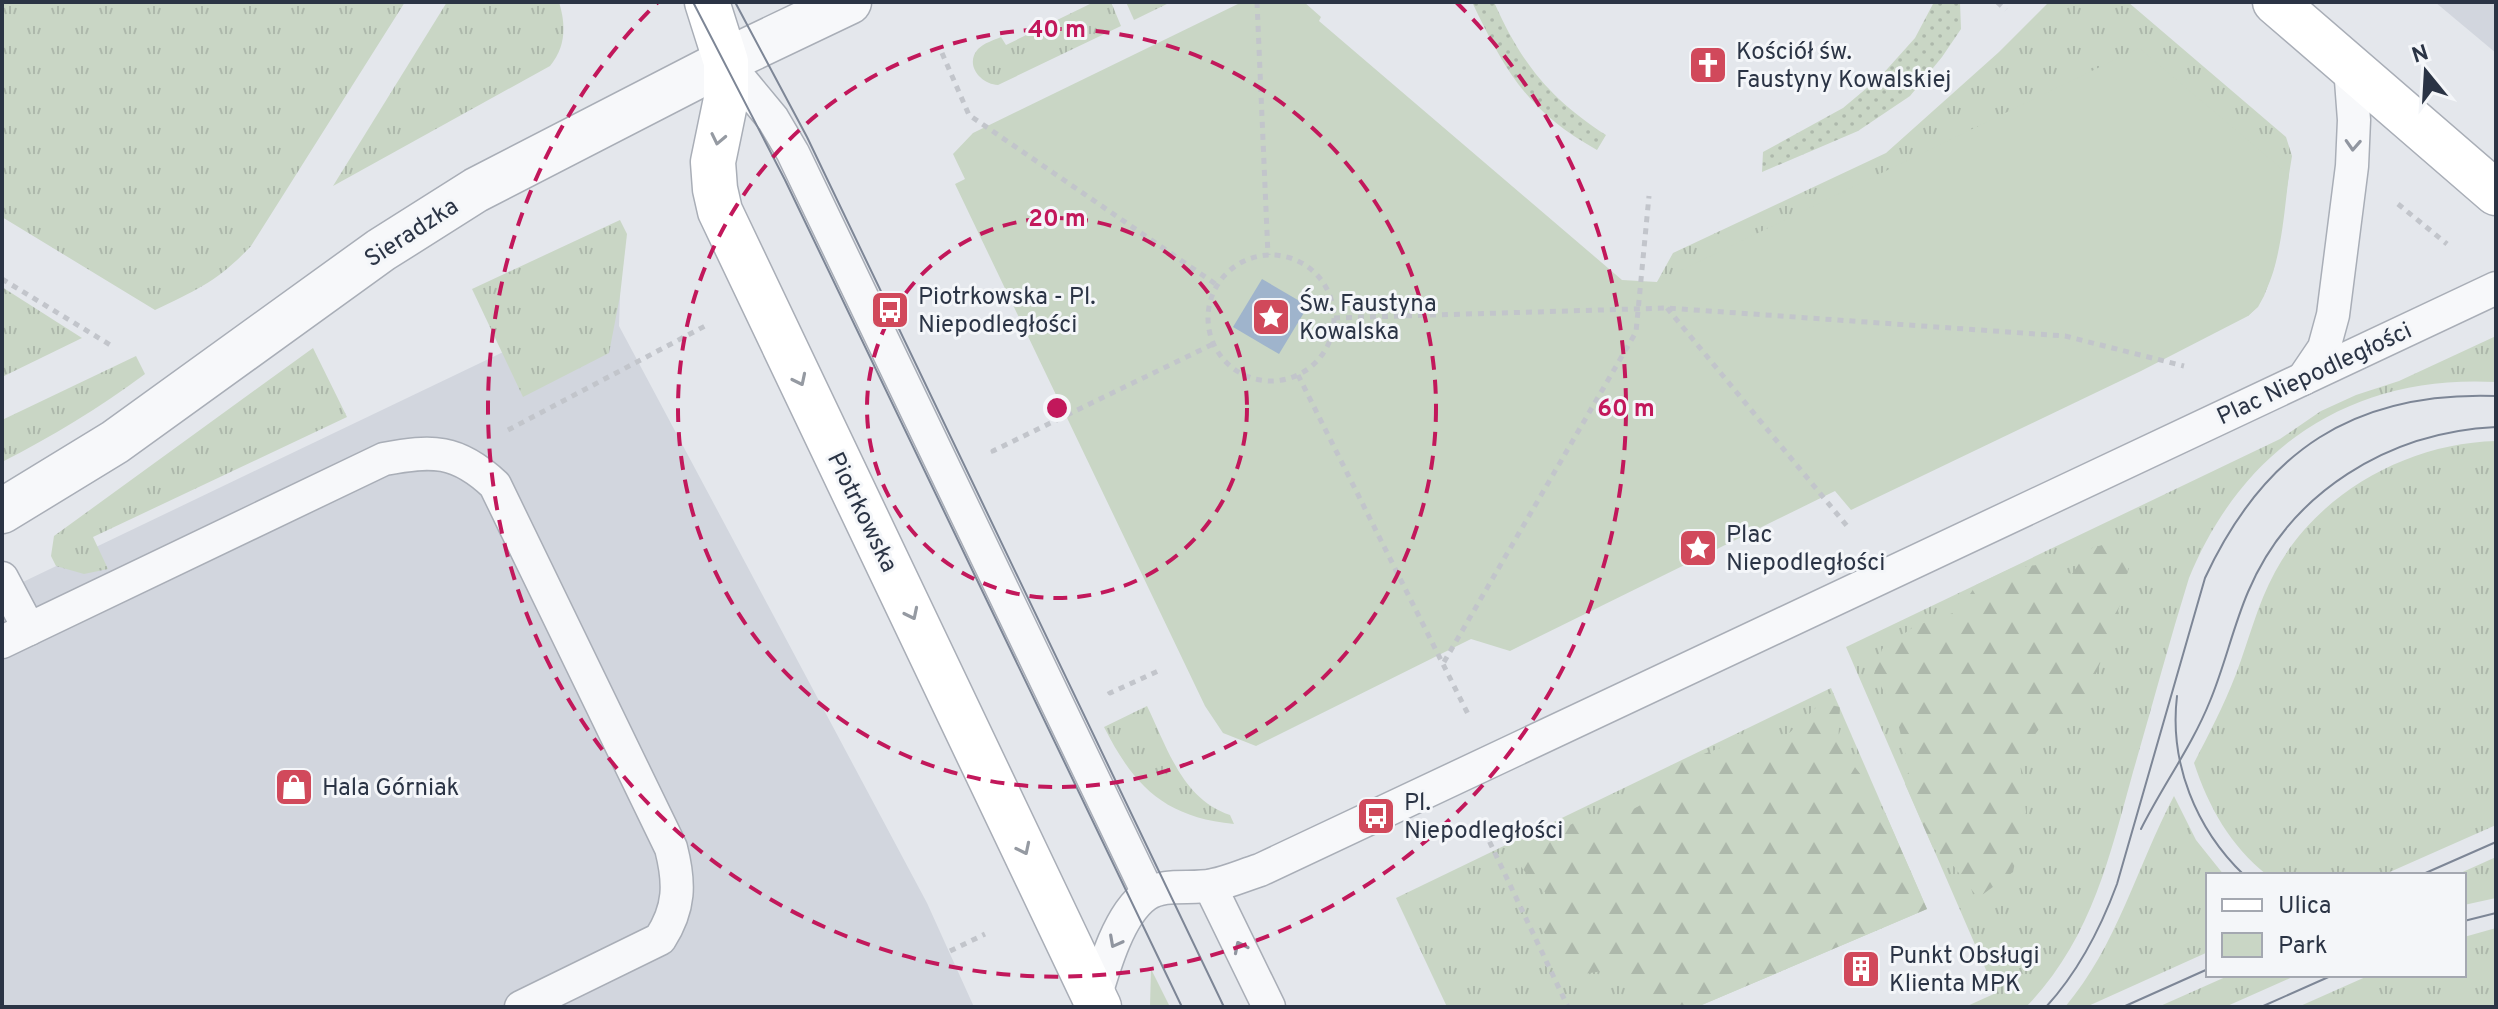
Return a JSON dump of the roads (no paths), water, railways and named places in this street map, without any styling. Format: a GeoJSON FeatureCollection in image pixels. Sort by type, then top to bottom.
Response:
{"type":"FeatureCollection","features":[{"type":"Feature","properties":{"kind":"street","name":"Piotrkowska"},"geometry":{"type":"LineString","coordinates":[[707,2],[726,62],[726,99],[713,162],[720,211],[1097,1002]]}},
{"type":"Feature","properties":{"kind":"street","name":"Sieradzka"},"geometry":{"type":"LineString","coordinates":[[2,511],[115,442],[416,227],[476,190],[849,2]]}},
{"type":"Feature","properties":{"kind":"street"},"geometry":{"type":"LineString","coordinates":[[2275,2],[2496,193]]}},
{"type":"Feature","properties":{"kind":"lane"},"geometry":{"type":"LineString","coordinates":[[726,62],[773,119],[798,162],[1148,893],[1134,907],[1109,952],[1097,1002]]}},
{"type":"Feature","properties":{"kind":"lane"},"geometry":{"type":"LineString","coordinates":[[2303,379],[2324,348],[2333,315],[2352,166],[2354,120],[2350,67]]}},
{"type":"Feature","properties":{"kind":"lane","name":"Plac Niepodległości"},"geometry":{"type":"LineString","coordinates":[[1148,893],[1168,888],[1210,886],[1260,870],[2496,288]]}},
{"type":"Feature","properties":{"kind":"lane"},"geometry":{"type":"LineString","coordinates":[[2,578],[16,635],[384,459],[425,451],[455,458],[479,469],[495,485],[671,848],[677,870],[673,919],[660,939],[521,1007]]}},
{"type":"Feature","properties":{"kind":"lane"},"geometry":{"type":"LineString","coordinates":[[1210,886],[1269,1007]]}},
{"type":"Feature","properties":{"kind":"water"},"geometry":{"type":"Polygon","coordinates":[[[1262,279],[1308,306],[1279,354],[1233,327],[1262,279]]]}},
{"type":"Feature","properties":{"kind":"tram line"},"geometry":{"type":"LineString","coordinates":[[693,2],[785,180],[1182,1007]]}},
{"type":"Feature","properties":{"kind":"tram line"},"geometry":{"type":"LineString","coordinates":[[735,2],[807,137],[1224,1007]]}},
{"type":"Feature","properties":{"kind":"tram line"},"geometry":{"type":"LineString","coordinates":[[2046,1007],[2096,934],[2117,884],[2205,578],[2255,495],[2286,463],[2319,438],[2357,418],[2399,404],[2445,397],[2496,396]]}},
{"type":"Feature","properties":{"kind":"tram line"},"geometry":{"type":"LineString","coordinates":[[2141,829],[2203,718],[2248,592],[2266,556],[2289,525],[2317,497],[2348,474],[2382,455],[2456,431],[2496,427]]}},
{"type":"Feature","properties":{"kind":"tram line"},"geometry":{"type":"LineString","coordinates":[[2177,696],[2177,746],[2190,793],[2212,837],[2242,873]]}},
{"type":"Feature","properties":{"kind":"tram line"},"geometry":{"type":"LineString","coordinates":[[2426,873],[2496,842]]}},
{"type":"Feature","properties":{"kind":"tram line"},"geometry":{"type":"LineString","coordinates":[[2466,920],[2496,913]]}},
{"type":"Feature","properties":{"kind":"tram line"},"geometry":{"type":"LineString","coordinates":[[2123,1007],[2206,970]]}},
{"type":"Feature","properties":{"kind":"tram line"},"geometry":{"type":"LineString","coordinates":[[2261,1007],[2328,977]]}},
{"type":"Feature","properties":{"kind":"place","name":"Kościół św. Faustyny Kowalskiej"},"geometry":{"type":"Point","coordinates":[1708,65]}},
{"type":"Feature","properties":{"kind":"place","name":"Piotrkowska - Pl. Niepodległości"},"geometry":{"type":"Point","coordinates":[890,310]}},
{"type":"Feature","properties":{"kind":"place","name":"Św. Faustyna Kowalska"},"geometry":{"type":"Point","coordinates":[1271,317]}},
{"type":"Feature","properties":{"kind":"place","name":"Plac Niepodległości"},"geometry":{"type":"Point","coordinates":[1698,548]}},
{"type":"Feature","properties":{"kind":"place","name":"Hala Górniak"},"geometry":{"type":"Point","coordinates":[294,787]}},
{"type":"Feature","properties":{"kind":"place","name":"Pl. Niepodległości"},"geometry":{"type":"Point","coordinates":[1376,816]}},
{"type":"Feature","properties":{"kind":"place","name":"Punkt Obsługi Klienta MPK"},"geometry":{"type":"Point","coordinates":[1861,969]}}]}
